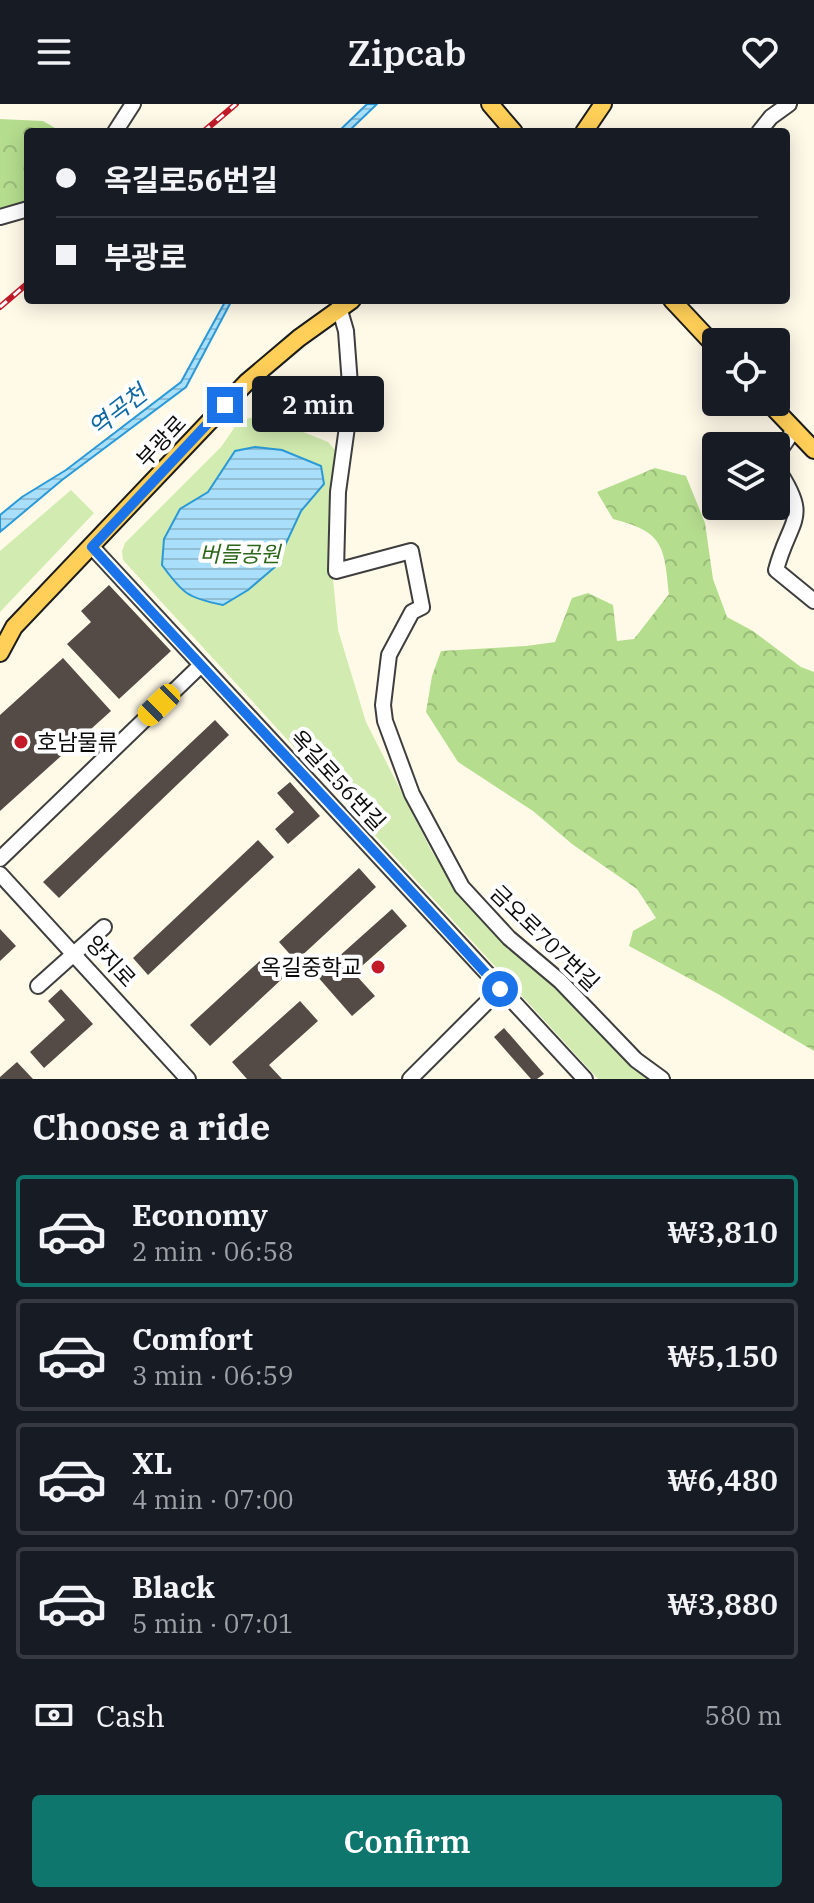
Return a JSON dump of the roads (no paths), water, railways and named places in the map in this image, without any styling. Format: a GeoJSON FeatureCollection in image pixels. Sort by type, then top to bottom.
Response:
{"type":"FeatureCollection","features":[{"type":"Feature","properties":{"kind":"main road"},"geometry":{"type":"LineString","coordinates":[[490,104],[511,128]]}},
{"type":"Feature","properties":{"kind":"main road"},"geometry":{"type":"LineString","coordinates":[[587,128],[603,104]]}},
{"type":"Feature","properties":{"kind":"main road","name":"부광로"},"geometry":{"type":"LineString","coordinates":[[0,653],[7,631],[92,547],[247,382],[346,304]]}},
{"type":"Feature","properties":{"kind":"main road"},"geometry":{"type":"LineString","coordinates":[[676,304],[702,332]]}},
{"type":"Feature","properties":{"kind":"main road"},"geometry":{"type":"LineString","coordinates":[[781,416],[814,450]]}},
{"type":"Feature","properties":{"kind":"street"},"geometry":{"type":"LineString","coordinates":[[118,128],[133,104]]}},
{"type":"Feature","properties":{"kind":"street"},"geometry":{"type":"LineString","coordinates":[[762,128],[789,104]]}},
{"type":"Feature","properties":{"kind":"street"},"geometry":{"type":"LineString","coordinates":[[0,217],[24,210]]}},
{"type":"Feature","properties":{"kind":"street","name":"금오로707번길"},"geometry":{"type":"LineString","coordinates":[[346,304],[351,398],[338,492],[336,571],[411,551],[422,607],[412,612],[389,655],[383,705],[385,721],[412,794],[462,887],[509,938],[560,981],[636,1060],[662,1079]]}},
{"type":"Feature","properties":{"kind":"street"},"geometry":{"type":"LineString","coordinates":[[790,436],[794,430]]}},
{"type":"Feature","properties":{"kind":"street"},"geometry":{"type":"LineString","coordinates":[[790,488],[797,510],[776,570],[814,601]]}},
{"type":"Feature","properties":{"kind":"street","name":"옥길로56번길"},"geometry":{"type":"LineString","coordinates":[[92,547],[585,1079]]}},
{"type":"Feature","properties":{"kind":"street"},"geometry":{"type":"LineString","coordinates":[[0,859],[200,666]]}},
{"type":"Feature","properties":{"kind":"street","name":"양지로"},"geometry":{"type":"LineString","coordinates":[[0,874],[188,1079]]}},
{"type":"Feature","properties":{"kind":"street"},"geometry":{"type":"LineString","coordinates":[[38,986],[104,927]]}},
{"type":"Feature","properties":{"kind":"street"},"geometry":{"type":"LineString","coordinates":[[410,1079],[500,989]]}},
{"type":"Feature","properties":{"kind":"water"},"geometry":{"type":"Polygon","coordinates":[[[367,104],[377,104],[352,128],[342,128],[367,104]]]}},
{"type":"Feature","properties":{"kind":"water"},"geometry":{"type":"Polygon","coordinates":[[[224,304],[230,304],[186,387],[62,480],[0,532],[0,515],[22,497],[66,470],[181,382],[224,304]]]}},
{"type":"Feature","properties":{"kind":"water"},"geometry":{"type":"Polygon","coordinates":[[[255,447],[282,450],[321,466],[324,484],[301,511],[275,567],[248,590],[223,605],[202,600],[181,589],[162,565],[164,539],[180,509],[208,492],[235,451],[255,447]]]}},
{"type":"Feature","properties":{"kind":"railway"},"geometry":{"type":"LineString","coordinates":[[208,128],[236,104]]}},
{"type":"Feature","properties":{"kind":"railway"},"geometry":{"type":"LineString","coordinates":[[0,307],[24,286]]}},
{"type":"Feature","properties":{"kind":"place","name":"호남물류"},"geometry":{"type":"Point","coordinates":[21,742]}},
{"type":"Feature","properties":{"kind":"place","name":"옥길중학교"},"geometry":{"type":"Point","coordinates":[378,967]}},
{"type":"Feature","properties":{"kind":"water label","name":"역곡천"},"geometry":{"type":"Point","coordinates":[118,411]}},
{"type":"Feature","properties":{"kind":"park label","name":"버들공원"},"geometry":{"type":"Point","coordinates":[240,554]}}]}
